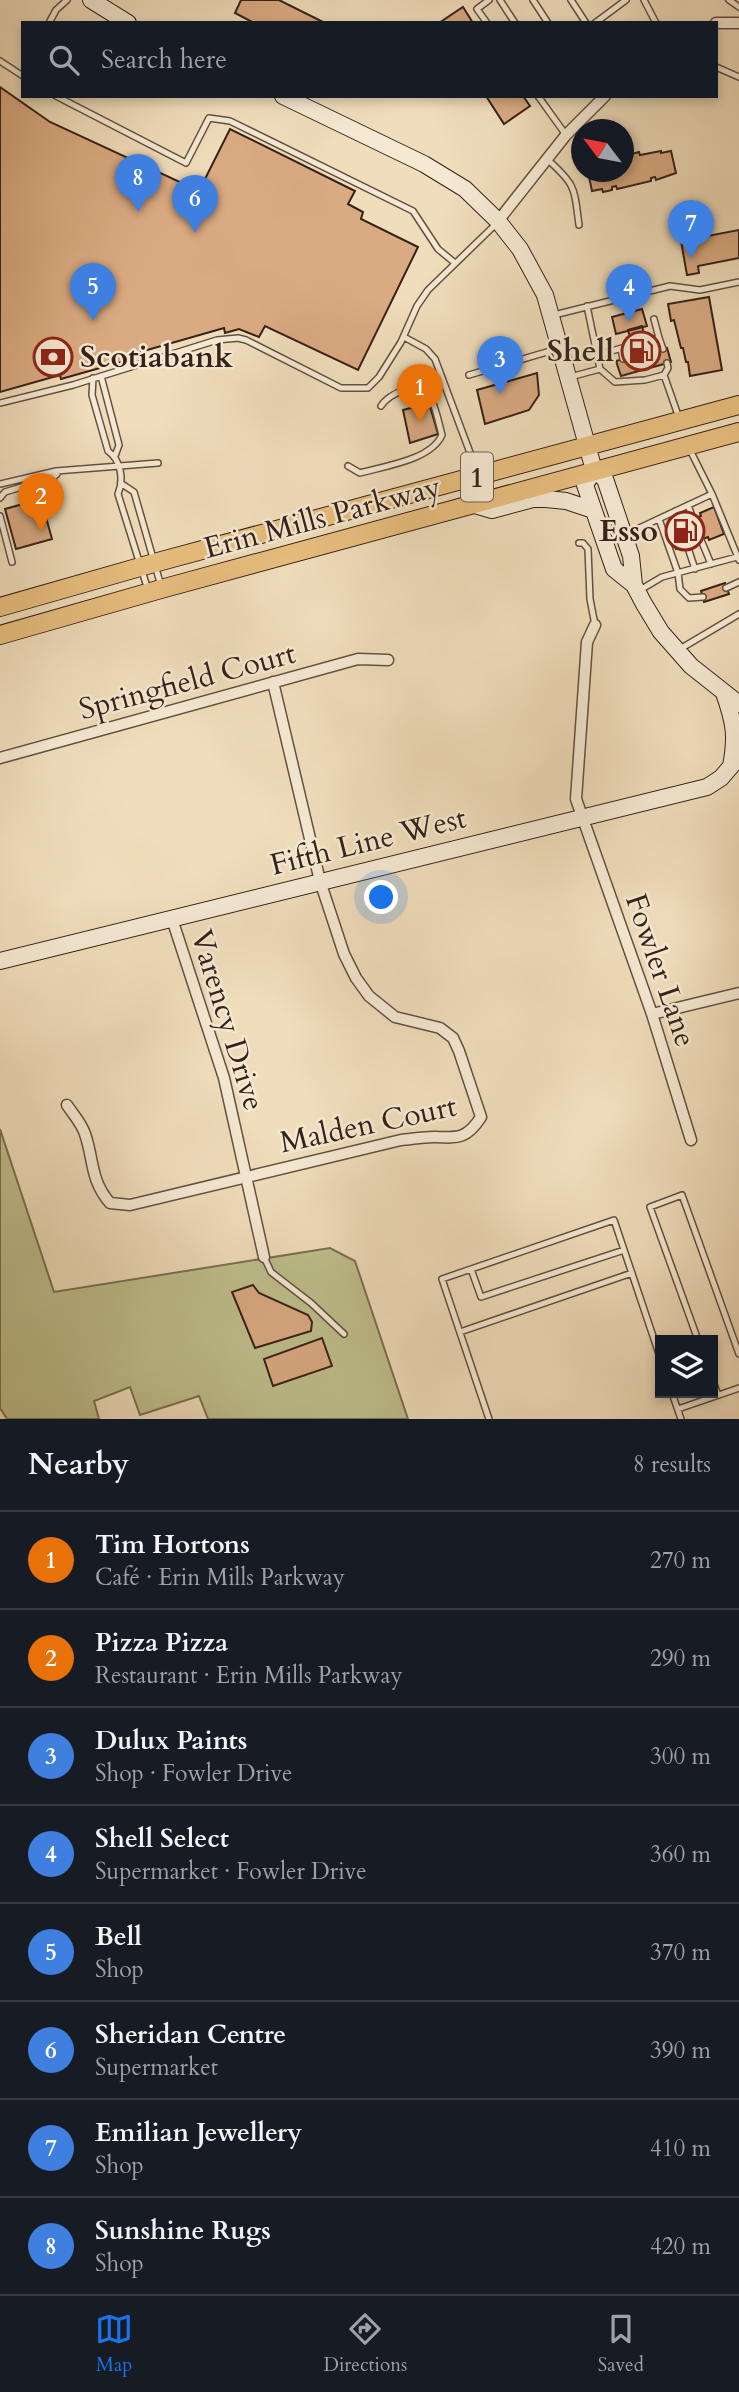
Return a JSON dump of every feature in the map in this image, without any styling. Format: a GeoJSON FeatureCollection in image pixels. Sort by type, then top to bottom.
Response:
{"type":"FeatureCollection","features":[{"type":"Feature","properties":{"kind":"main road","name":"Erin Mills Parkway"},"geometry":{"type":"LineString","coordinates":[[0,607],[739,405]]}},
{"type":"Feature","properties":{"kind":"main road","name":"Erin Mills Parkway"},"geometry":{"type":"LineString","coordinates":[[0,635],[739,432]]}},
{"type":"Feature","properties":{"kind":"street"},"geometry":{"type":"LineString","coordinates":[[91,0],[125,21]]}},
{"type":"Feature","properties":{"kind":"street"},"geometry":{"type":"LineString","coordinates":[[718,23],[739,23]]}},
{"type":"Feature","properties":{"kind":"street"},"geometry":{"type":"LineString","coordinates":[[287,98],[424,164],[465,189],[498,221],[520,250],[545,295],[594,470],[606,479],[631,556],[636,588]]}},
{"type":"Feature","properties":{"kind":"street"},"geometry":{"type":"LineString","coordinates":[[498,221],[566,135],[603,98]]}},
{"type":"Feature","properties":{"kind":"street"},"geometry":{"type":"LineString","coordinates":[[594,470],[585,485],[614,569],[636,588],[661,632],[691,666],[739,704]]}},
{"type":"Feature","properties":{"kind":"street"},"geometry":{"type":"LineString","coordinates":[[475,505],[492,510],[533,499],[546,499],[566,501],[593,510]]}},
{"type":"Feature","properties":{"kind":"street","name":"Fowler Lane"},"geometry":{"type":"LineString","coordinates":[[595,625],[587,642],[576,799],[652,1014],[691,1140]]}},
{"type":"Feature","properties":{"kind":"street","name":"Springfield Court"},"geometry":{"type":"LineString","coordinates":[[0,758],[358,659],[388,660]]}},
{"type":"Feature","properties":{"kind":"street"},"geometry":{"type":"LineString","coordinates":[[273,682],[320,881]]}},
{"type":"Feature","properties":{"kind":"street"},"geometry":{"type":"LineString","coordinates":[[723,691],[733,718],[735,761]]}},
{"type":"Feature","properties":{"kind":"street","name":"Fifth Line West"},"geometry":{"type":"LineString","coordinates":[[0,961],[707,787],[721,778],[735,761]]}},
{"type":"Feature","properties":{"kind":"street","name":"Malden Court"},"geometry":{"type":"LineString","coordinates":[[66,1105],[85,1132],[95,1180],[110,1203],[130,1205],[401,1140],[435,1137],[448,1139],[460,1137],[472,1130],[481,1117],[453,1038],[440,1028],[395,1017],[369,996],[344,954],[320,881]]}},
{"type":"Feature","properties":{"kind":"street","name":"Varency Drive"},"geometry":{"type":"LineString","coordinates":[[172,919],[224,1078],[264,1257]]}},
{"type":"Feature","properties":{"kind":"street"},"geometry":{"type":"LineString","coordinates":[[652,1014],[739,993]]}},
{"type":"Feature","properties":{"kind":"lane"},"geometry":{"type":"LineString","coordinates":[[50,21],[56,10],[67,0]]}},
{"type":"Feature","properties":{"kind":"lane"},"geometry":{"type":"LineString","coordinates":[[486,21],[477,9],[489,0]]}},
{"type":"Feature","properties":{"kind":"lane"},"geometry":{"type":"LineString","coordinates":[[500,0],[514,21]]}},
{"type":"Feature","properties":{"kind":"lane"},"geometry":{"type":"LineString","coordinates":[[533,0],[547,21]]}},
{"type":"Feature","properties":{"kind":"lane"},"geometry":{"type":"LineString","coordinates":[[571,0],[585,21]]}},
{"type":"Feature","properties":{"kind":"lane"},"geometry":{"type":"LineString","coordinates":[[598,21],[625,0]]}},
{"type":"Feature","properties":{"kind":"lane"},"geometry":{"type":"LineString","coordinates":[[645,0],[655,21]]}},
{"type":"Feature","properties":{"kind":"lane"},"geometry":{"type":"LineString","coordinates":[[729,0],[739,7]]}},
{"type":"Feature","properties":{"kind":"lane"},"geometry":{"type":"LineString","coordinates":[[0,61],[21,75]]}},
{"type":"Feature","properties":{"kind":"lane"},"geometry":{"type":"LineString","coordinates":[[718,68],[739,77]]}},
{"type":"Feature","properties":{"kind":"lane"},"geometry":{"type":"LineString","coordinates":[[60,98],[186,163],[209,118],[230,121],[413,211],[438,249],[455,263]]}},
{"type":"Feature","properties":{"kind":"lane"},"geometry":{"type":"LineString","coordinates":[[541,98],[566,135]]}},
{"type":"Feature","properties":{"kind":"lane"},"geometry":{"type":"LineString","coordinates":[[547,159],[566,176],[574,189],[579,225]]}},
{"type":"Feature","properties":{"kind":"lane"},"geometry":{"type":"LineString","coordinates":[[0,403],[101,376],[217,340],[238,338],[341,388],[368,388],[379,377],[404,337],[417,306],[428,290],[498,221]]}},
{"type":"Feature","properties":{"kind":"lane"},"geometry":{"type":"LineString","coordinates":[[551,316],[670,286],[700,290],[739,282]]}},
{"type":"Feature","properties":{"kind":"lane"},"geometry":{"type":"LineString","coordinates":[[587,306],[600,369],[615,382],[628,378],[645,380],[664,375],[668,368],[667,363]]}},
{"type":"Feature","properties":{"kind":"lane"},"geometry":{"type":"LineString","coordinates":[[654,319],[663,349]]}},
{"type":"Feature","properties":{"kind":"lane"},"geometry":{"type":"LineString","coordinates":[[404,337],[426,349],[435,359],[479,476]]}},
{"type":"Feature","properties":{"kind":"lane"},"geometry":{"type":"LineString","coordinates":[[651,352],[647,341],[659,338]]}},
{"type":"Feature","properties":{"kind":"lane"},"geometry":{"type":"LineString","coordinates":[[598,355],[632,345]]}},
{"type":"Feature","properties":{"kind":"lane"},"geometry":{"type":"LineString","coordinates":[[469,375],[560,348]]}},
{"type":"Feature","properties":{"kind":"lane"},"geometry":{"type":"LineString","coordinates":[[621,349],[623,359]]}},
{"type":"Feature","properties":{"kind":"lane"},"geometry":{"type":"LineString","coordinates":[[655,367],[657,377]]}},
{"type":"Feature","properties":{"kind":"lane"},"geometry":{"type":"LineString","coordinates":[[569,377],[600,369]]}},
{"type":"Feature","properties":{"kind":"lane"},"geometry":{"type":"LineString","coordinates":[[643,370],[645,380]]}},
{"type":"Feature","properties":{"kind":"lane"},"geometry":{"type":"LineString","coordinates":[[664,375],[680,421]]}},
{"type":"Feature","properties":{"kind":"lane"},"geometry":{"type":"LineString","coordinates":[[101,376],[119,445],[116,456],[122,484],[118,494],[155,591]]}},
{"type":"Feature","properties":{"kind":"lane"},"geometry":{"type":"LineString","coordinates":[[93,378],[92,396],[108,451],[116,456]]}},
{"type":"Feature","properties":{"kind":"lane"},"geometry":{"type":"LineString","coordinates":[[348,466],[360,473],[424,454],[439,444],[442,435],[430,397],[421,390],[394,393],[381,406]]}},
{"type":"Feature","properties":{"kind":"lane"},"geometry":{"type":"LineString","coordinates":[[636,588],[662,577],[738,559],[712,494],[688,445]]}},
{"type":"Feature","properties":{"kind":"lane"},"geometry":{"type":"LineString","coordinates":[[0,484],[56,471],[158,463]]}},
{"type":"Feature","properties":{"kind":"lane"},"geometry":{"type":"LineString","coordinates":[[0,498],[5,492],[54,477],[56,471]]}},
{"type":"Feature","properties":{"kind":"lane"},"geometry":{"type":"LineString","coordinates":[[122,484],[134,492],[147,565],[155,591]]}},
{"type":"Feature","properties":{"kind":"lane"},"geometry":{"type":"LineString","coordinates":[[635,530],[712,494]]}},
{"type":"Feature","properties":{"kind":"lane"},"geometry":{"type":"LineString","coordinates":[[688,505],[693,519]]}},
{"type":"Feature","properties":{"kind":"lane"},"geometry":{"type":"LineString","coordinates":[[675,511],[680,524]]}},
{"type":"Feature","properties":{"kind":"lane"},"geometry":{"type":"LineString","coordinates":[[0,516],[12,562]]}},
{"type":"Feature","properties":{"kind":"lane"},"geometry":{"type":"LineString","coordinates":[[659,519],[678,573],[680,589],[690,598],[703,597]]}},
{"type":"Feature","properties":{"kind":"lane"},"geometry":{"type":"LineString","coordinates":[[701,540],[711,564]]}},
{"type":"Feature","properties":{"kind":"lane"},"geometry":{"type":"LineString","coordinates":[[579,543],[583,543],[588,550],[590,599],[595,625]]}},
{"type":"Feature","properties":{"kind":"lane"},"geometry":{"type":"LineString","coordinates":[[687,545],[695,569]]}},
{"type":"Feature","properties":{"kind":"lane"},"geometry":{"type":"LineString","coordinates":[[726,588],[739,582]]}},
{"type":"Feature","properties":{"kind":"lane"},"geometry":{"type":"LineString","coordinates":[[677,650],[739,614]]}},
{"type":"Feature","properties":{"kind":"lane"},"geometry":{"type":"LineString","coordinates":[[696,1335],[650,1207],[682,1195],[739,1354]]}},
{"type":"Feature","properties":{"kind":"lane"},"geometry":{"type":"LineString","coordinates":[[489,1419],[442,1279],[614,1220],[655,1342]]}},
{"type":"Feature","properties":{"kind":"lane"},"geometry":{"type":"LineString","coordinates":[[471,1269],[481,1297],[624,1250]]}},
{"type":"Feature","properties":{"kind":"lane"},"geometry":{"type":"LineString","coordinates":[[264,1257],[271,1272],[311,1303],[344,1334]]}},
{"type":"Feature","properties":{"kind":"lane"},"geometry":{"type":"LineString","coordinates":[[460,1332],[632,1273]]}},
{"type":"Feature","properties":{"kind":"lane"},"geometry":{"type":"LineString","coordinates":[[718,1395],[739,1388]]}},
{"type":"Feature","properties":{"kind":"lane"},"geometry":{"type":"LineString","coordinates":[[674,1398],[681,1419]]}},
{"type":"Feature","properties":{"kind":"lane"},"geometry":{"type":"LineString","coordinates":[[678,1409],[709,1398]]}},
{"type":"Feature","properties":{"kind":"green space"},"geometry":{"type":"Polygon","coordinates":[[[0,1129],[54,1292],[330,1248],[355,1261],[408,1419],[208,1419],[199,1396],[140,1415],[130,1387],[94,1401],[99,1419],[7,1419],[0,1408],[0,1129]]]}},
{"type":"Feature","properties":{"kind":"building"},"geometry":{"type":"Polygon","coordinates":[[[241,0],[279,0],[321,21],[250,21],[235,13],[241,0]]]}},
{"type":"Feature","properties":{"kind":"building"},"geometry":{"type":"Polygon","coordinates":[[[463,7],[472,21],[442,21],[463,7]]]}},
{"type":"Feature","properties":{"kind":"building"},"geometry":{"type":"Polygon","coordinates":[[[0,87],[50,122],[199,191],[230,129],[355,191],[348,204],[363,212],[361,219],[418,247],[358,370],[265,326],[259,337],[239,329],[225,333],[224,328],[126,356],[125,361],[0,392],[0,87]]]}},
{"type":"Feature","properties":{"kind":"building"},"geometry":{"type":"Polygon","coordinates":[[[487,98],[524,98],[530,106],[504,124],[487,98]]]}},
{"type":"Feature","properties":{"kind":"building"},"geometry":{"type":"Polygon","coordinates":[[[671,151],[676,173],[617,189],[616,186],[612,187],[612,190],[603,192],[602,189],[592,191],[590,182],[634,182],[634,153],[639,152],[640,155],[671,151]]]}},
{"type":"Feature","properties":{"kind":"building"},"geometry":{"type":"Polygon","coordinates":[[[739,230],[739,258],[698,266],[699,273],[687,275],[681,241],[739,230]]]}},
{"type":"Feature","properties":{"kind":"building"},"geometry":{"type":"Polygon","coordinates":[[[709,297],[722,370],[690,376],[688,362],[681,348],[674,320],[671,321],[668,304],[709,297]]]}},
{"type":"Feature","properties":{"kind":"building"},"geometry":{"type":"Polygon","coordinates":[[[642,309],[647,326],[616,334],[612,317],[642,309]]]}},
{"type":"Feature","properties":{"kind":"building","name":"Shell"},"geometry":{"type":"Polygon","coordinates":[[[642,326],[649,353],[667,348],[671,362],[621,376],[616,361],[635,356],[628,330],[642,326]]]}},
{"type":"Feature","properties":{"kind":"building"},"geometry":{"type":"Polygon","coordinates":[[[537,373],[539,395],[529,410],[485,424],[477,390],[537,373]]]}},
{"type":"Feature","properties":{"kind":"building"},"geometry":{"type":"Polygon","coordinates":[[[429,403],[438,434],[410,443],[403,410],[429,403]]]}},
{"type":"Feature","properties":{"kind":"building"},"geometry":{"type":"Polygon","coordinates":[[[41,499],[52,539],[16,549],[5,509],[41,499]]]}},
{"type":"Feature","properties":{"kind":"building"},"geometry":{"type":"Polygon","coordinates":[[[714,507],[724,534],[676,549],[668,528],[701,516],[700,513],[714,507]]]}},
{"type":"Feature","properties":{"kind":"building"},"geometry":{"type":"Polygon","coordinates":[[[725,583],[729,594],[704,602],[701,591],[725,583]]]}},
{"type":"Feature","properties":{"kind":"building"},"geometry":{"type":"Polygon","coordinates":[[[253,1285],[259,1293],[308,1315],[312,1322],[311,1331],[255,1348],[232,1292],[253,1285]]]}},
{"type":"Feature","properties":{"kind":"building"},"geometry":{"type":"Polygon","coordinates":[[[322,1338],[332,1366],[273,1386],[264,1359],[322,1338]]]}},
{"type":"Feature","properties":{"kind":"place","name":"Sunshine Rugs"},"geometry":{"type":"Point","coordinates":[138,212]}},
{"type":"Feature","properties":{"kind":"place","name":"Sheridan Centre"},"geometry":{"type":"Point","coordinates":[195,233]}},
{"type":"Feature","properties":{"kind":"place","name":"Emilian Jewellery"},"geometry":{"type":"Point","coordinates":[691,258]}},
{"type":"Feature","properties":{"kind":"place","name":"Bell"},"geometry":{"type":"Point","coordinates":[93,321]}},
{"type":"Feature","properties":{"kind":"place","name":"Shell Select"},"geometry":{"type":"Point","coordinates":[629,322]}},
{"type":"Feature","properties":{"kind":"place","name":"Shell"},"geometry":{"type":"Point","coordinates":[641,351]}},
{"type":"Feature","properties":{"kind":"place","name":"Scotiabank"},"geometry":{"type":"Point","coordinates":[53,357]}},
{"type":"Feature","properties":{"kind":"place","name":"Dulux Paints"},"geometry":{"type":"Point","coordinates":[500,394]}},
{"type":"Feature","properties":{"kind":"place","name":"Tim Hortons"},"geometry":{"type":"Point","coordinates":[420,422]}},
{"type":"Feature","properties":{"kind":"place","name":"Pizza Pizza"},"geometry":{"type":"Point","coordinates":[41,531]}},
{"type":"Feature","properties":{"kind":"place","name":"Esso"},"geometry":{"type":"Point","coordinates":[685,531]}}]}
